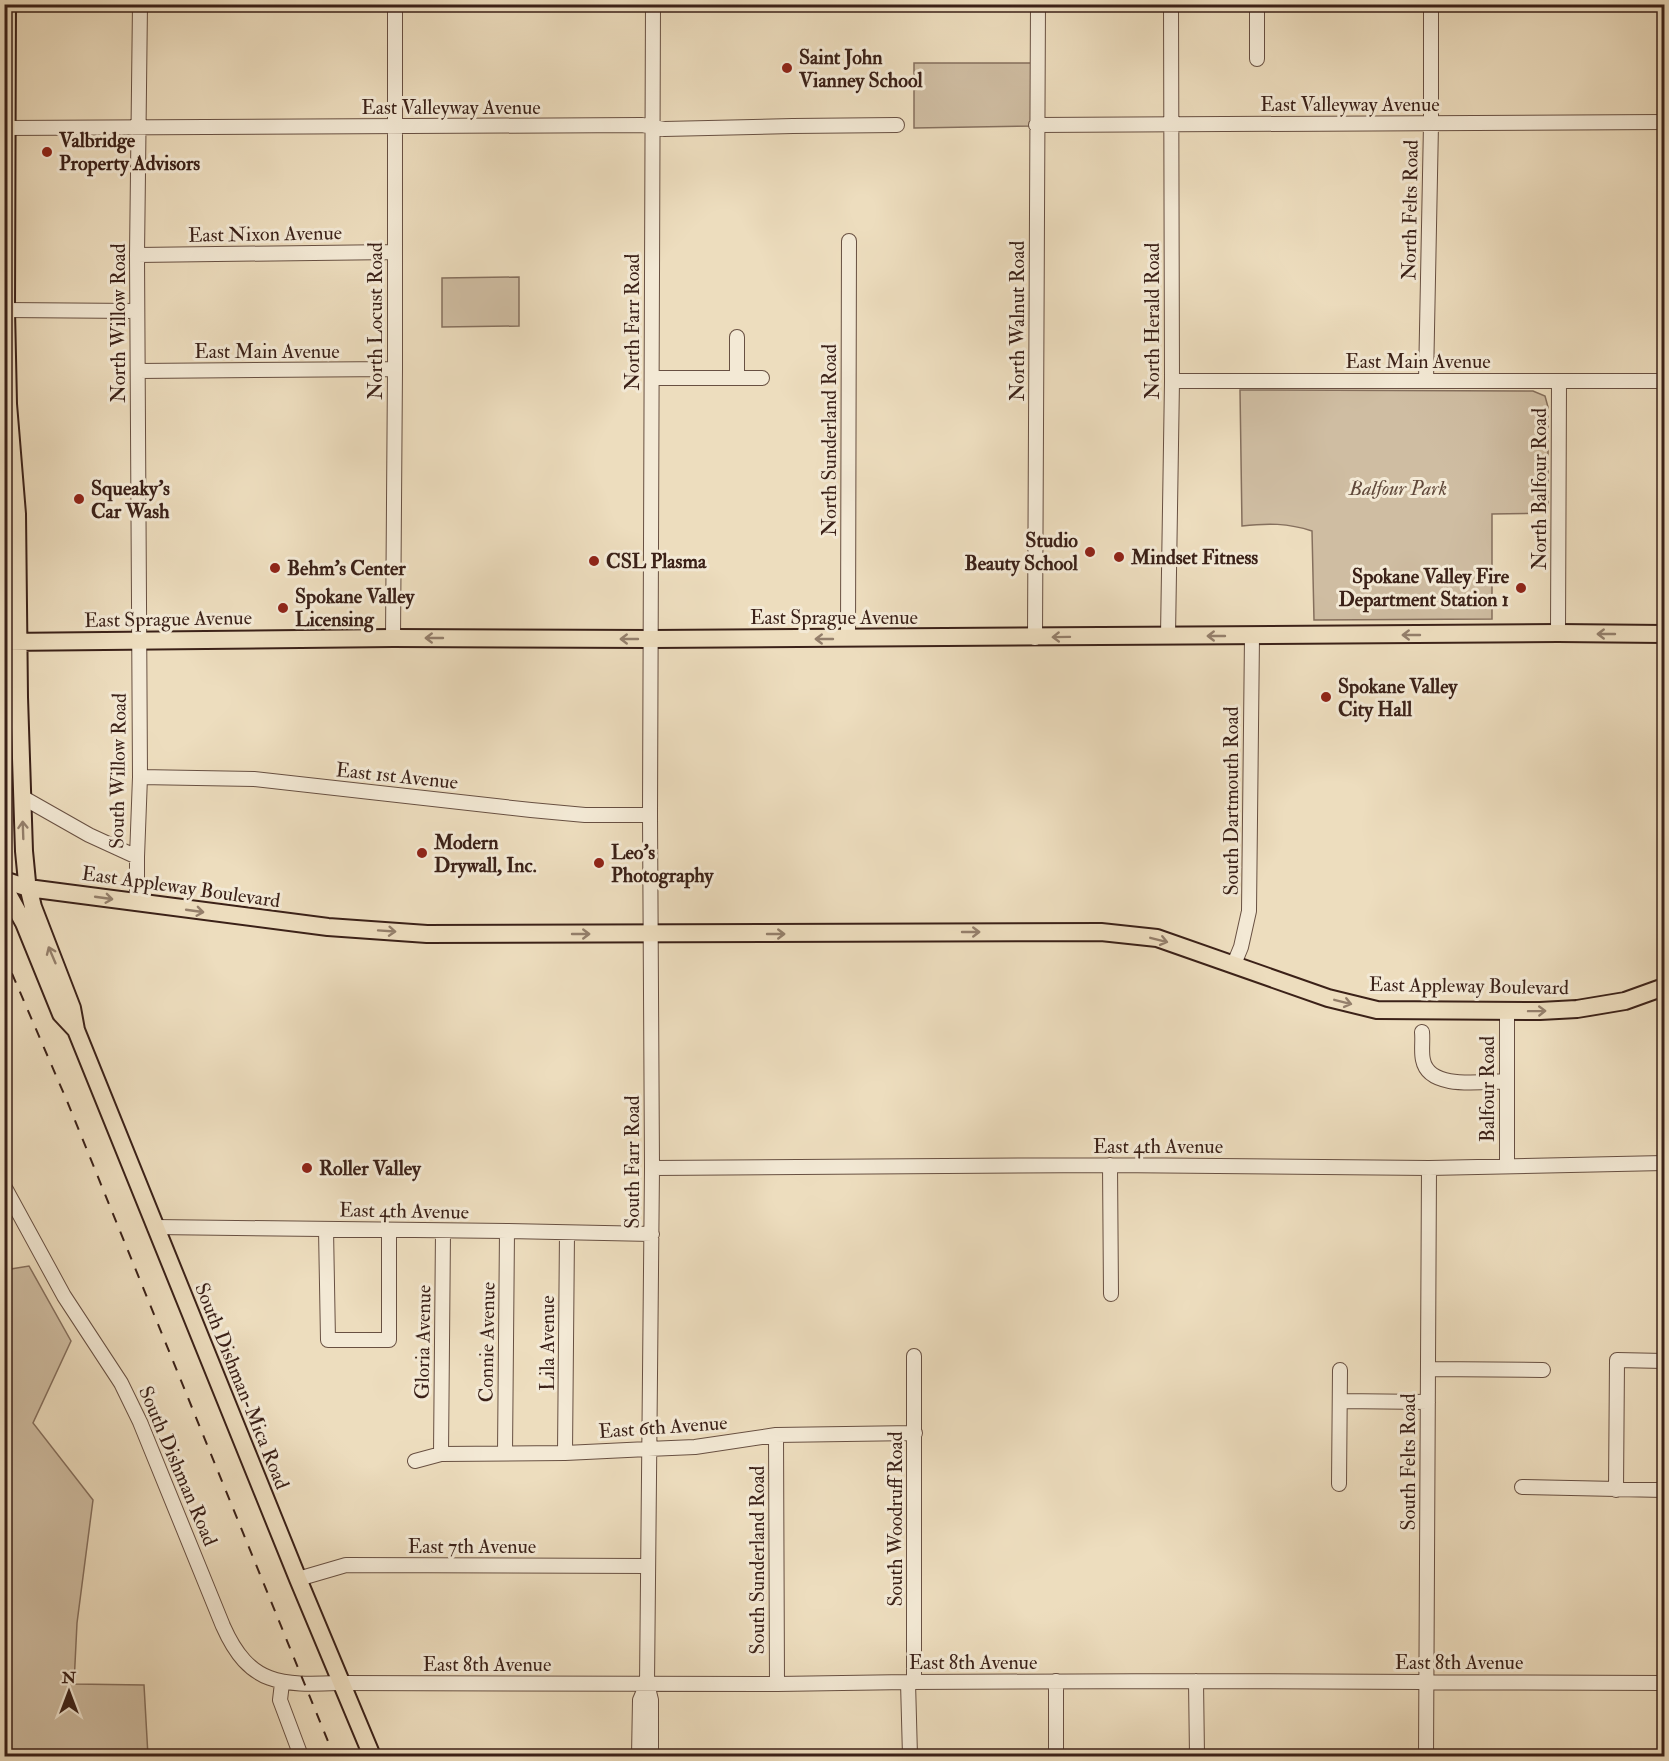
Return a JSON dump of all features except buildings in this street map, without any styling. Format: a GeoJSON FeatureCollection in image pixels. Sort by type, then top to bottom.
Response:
{"type":"FeatureCollection","features":[{"type":"Feature","properties":{"kind":"main road","name":"South Dishman-Mica Road"},"geometry":{"type":"LineString","coordinates":[[7,4],[5,310],[8,404],[17,514],[12,641],[28,888],[39,924],[72,1008],[76,1030],[372,1756]]}},
{"type":"Feature","properties":{"kind":"main road","name":"East Sprague Avenue"},"geometry":{"type":"LineString","coordinates":[[12,641],[1665,634]]}},
{"type":"Feature","properties":{"kind":"main road","name":"South Dishman-Mica Road"},"geometry":{"type":"LineString","coordinates":[[5,888],[24,923],[62,1014],[76,1030]]}},
{"type":"Feature","properties":{"kind":"main road","name":"East Appleway Boulevard"},"geometry":{"type":"LineString","coordinates":[[5,888],[28,888],[328,927],[427,934],[1101,932],[1157,938],[1328,998],[1377,1010],[1540,1011],[1625,1001],[1665,987]]}},
{"type":"Feature","properties":{"kind":"street","name":"North Willow Road"},"geometry":{"type":"LineString","coordinates":[[139,640],[137,255],[140,4]]}},
{"type":"Feature","properties":{"kind":"street","name":"North Locust Road"},"geometry":{"type":"LineString","coordinates":[[393,638],[395,4]]}},
{"type":"Feature","properties":{"kind":"street","name":"North Farr Road"},"geometry":{"type":"LineString","coordinates":[[652,639],[653,4]]}},
{"type":"Feature","properties":{"kind":"street","name":"North Walnut Road"},"geometry":{"type":"LineString","coordinates":[[1035,638],[1038,4]]}},
{"type":"Feature","properties":{"kind":"street","name":"North Herald Road"},"geometry":{"type":"LineString","coordinates":[[1168,636],[1172,381],[1171,4]]}},
{"type":"Feature","properties":{"kind":"street"},"geometry":{"type":"LineString","coordinates":[[1257,4],[1257,59]]}},
{"type":"Feature","properties":{"kind":"street","name":"North Felts Road"},"geometry":{"type":"LineString","coordinates":[[1426,381],[1431,4]]}},
{"type":"Feature","properties":{"kind":"street","name":"East Valleyway Avenue"},"geometry":{"type":"LineString","coordinates":[[1036,125],[1665,122]]}},
{"type":"Feature","properties":{"kind":"street","name":"East Valleyway Avenue"},"geometry":{"type":"LineString","coordinates":[[6,128],[642,125],[664,129],[897,126]]}},
{"type":"Feature","properties":{"kind":"street","name":"North Sunderland Road"},"geometry":{"type":"LineString","coordinates":[[848,638],[849,241]]}},
{"type":"Feature","properties":{"kind":"street","name":"East Nixon Avenue"},"geometry":{"type":"LineString","coordinates":[[137,255],[394,252]]}},
{"type":"Feature","properties":{"kind":"street"},"geometry":{"type":"LineString","coordinates":[[5,310],[138,311]]}},
{"type":"Feature","properties":{"kind":"street"},"geometry":{"type":"LineString","coordinates":[[737,337],[737,378]]}},
{"type":"Feature","properties":{"kind":"street","name":"East Main Avenue"},"geometry":{"type":"LineString","coordinates":[[138,371],[395,369]]}},
{"type":"Feature","properties":{"kind":"street"},"geometry":{"type":"LineString","coordinates":[[652,378],[762,378]]}},
{"type":"Feature","properties":{"kind":"street","name":"East Main Avenue"},"geometry":{"type":"LineString","coordinates":[[1172,381],[1665,381]]}},
{"type":"Feature","properties":{"kind":"street","name":"North Balfour Road"},"geometry":{"type":"LineString","coordinates":[[1558,633],[1559,381]]}},
{"type":"Feature","properties":{"kind":"street","name":"South Dartmouth Road"},"geometry":{"type":"LineString","coordinates":[[1233,964],[1241,947],[1250,911],[1251,636]]}},
{"type":"Feature","properties":{"kind":"street","name":"South Farr Road"},"geometry":{"type":"LineString","coordinates":[[651,1756],[651,1700],[647,1684],[652,1234],[650,815],[652,639]]}},
{"type":"Feature","properties":{"kind":"street","name":"South Willow Road"},"geometry":{"type":"LineString","coordinates":[[137,903],[140,777],[139,640]]}},
{"type":"Feature","properties":{"kind":"street","name":"East 1st Avenue"},"geometry":{"type":"LineString","coordinates":[[140,777],[254,779],[585,815],[650,815]]}},
{"type":"Feature","properties":{"kind":"street"},"geometry":{"type":"LineString","coordinates":[[22,797],[89,835],[137,857]]}},
{"type":"Feature","properties":{"kind":"street","name":"Balfour Road"},"geometry":{"type":"LineString","coordinates":[[1507,1011],[1507,1166]]}},
{"type":"Feature","properties":{"kind":"street"},"geometry":{"type":"LineString","coordinates":[[1422,1032],[1423,1060],[1427,1070],[1435,1077],[1448,1082],[1507,1081]]}},
{"type":"Feature","properties":{"kind":"street","name":"East 4th Avenue"},"geometry":{"type":"LineString","coordinates":[[652,1168],[1110,1165],[1429,1168],[1665,1163]]}},
{"type":"Feature","properties":{"kind":"street"},"geometry":{"type":"LineString","coordinates":[[1110,1165],[1111,1294]]}},
{"type":"Feature","properties":{"kind":"street","name":"South Felts Road"},"geometry":{"type":"LineString","coordinates":[[1426,1756],[1429,1168]]}},
{"type":"Feature","properties":{"kind":"street","name":"South Dishman Road"},"geometry":{"type":"LineString","coordinates":[[4,1186],[64,1296],[128,1396],[232,1646],[255,1670],[265,1677],[282,1683]]}},
{"type":"Feature","properties":{"kind":"street","name":"East 4th Avenue"},"geometry":{"type":"LineString","coordinates":[[155,1227],[652,1234]]}},
{"type":"Feature","properties":{"kind":"street"},"geometry":{"type":"LineString","coordinates":[[326,1229],[328,1340],[389,1340],[389,1230]]}},
{"type":"Feature","properties":{"kind":"street","name":"Gloria Avenue"},"geometry":{"type":"LineString","coordinates":[[441,1454],[444,1231]]}},
{"type":"Feature","properties":{"kind":"street","name":"Connie Avenue"},"geometry":{"type":"LineString","coordinates":[[505,1453],[507,1231]]}},
{"type":"Feature","properties":{"kind":"street","name":"Lila Avenue"},"geometry":{"type":"LineString","coordinates":[[566,1453],[567,1233]]}},
{"type":"Feature","properties":{"kind":"street","name":"South Woodruff Road"},"geometry":{"type":"LineString","coordinates":[[910,1756],[914,1356]]}},
{"type":"Feature","properties":{"kind":"street"},"geometry":{"type":"LineString","coordinates":[[1616,1490],[1617,1360],[1665,1361]]}},
{"type":"Feature","properties":{"kind":"street"},"geometry":{"type":"LineString","coordinates":[[1428,1369],[1543,1370]]}},
{"type":"Feature","properties":{"kind":"street"},"geometry":{"type":"LineString","coordinates":[[1339,1484],[1340,1370]]}},
{"type":"Feature","properties":{"kind":"street"},"geometry":{"type":"LineString","coordinates":[[1340,1401],[1428,1402]]}},
{"type":"Feature","properties":{"kind":"street","name":"East 6th Avenue"},"geometry":{"type":"LineString","coordinates":[[415,1461],[441,1454],[566,1453],[695,1447],[776,1435],[915,1433]]}},
{"type":"Feature","properties":{"kind":"street","name":"South Sunderland Road"},"geometry":{"type":"LineString","coordinates":[[776,1435],[777,1684]]}},
{"type":"Feature","properties":{"kind":"street"},"geometry":{"type":"LineString","coordinates":[[1522,1487],[1665,1490]]}},
{"type":"Feature","properties":{"kind":"street","name":"East 7th Avenue"},"geometry":{"type":"LineString","coordinates":[[298,1579],[346,1565],[648,1566]]}},
{"type":"Feature","properties":{"kind":"street"},"geometry":{"type":"LineString","coordinates":[[1056,1681],[1056,1756]]}},
{"type":"Feature","properties":{"kind":"street","name":"East 8th Avenue"},"geometry":{"type":"LineString","coordinates":[[282,1683],[777,1684],[1056,1681],[1665,1683]]}},
{"type":"Feature","properties":{"kind":"street"},"geometry":{"type":"LineString","coordinates":[[1196,1681],[1197,1756]]}},
{"type":"Feature","properties":{"kind":"street"},"geometry":{"type":"LineString","coordinates":[[282,1683],[280,1700],[301,1756]]}},
{"type":"Feature","properties":{"kind":"street","name":"South Farr Road"},"geometry":{"type":"LineString","coordinates":[[639,1756],[640,1700],[647,1684]]}},
{"type":"Feature","properties":{"kind":"green space"},"geometry":{"type":"Polygon","coordinates":[[[914,63],[1033,63],[1032,126],[914,128],[914,63]]]}},
{"type":"Feature","properties":{"kind":"green space"},"geometry":{"type":"Polygon","coordinates":[[[519,277],[519,326],[442,327],[442,278],[519,277]]]}},
{"type":"Feature","properties":{"kind":"green space","name":"Balfour Park"},"geometry":{"type":"Polygon","coordinates":[[[1240,390],[1533,391],[1545,396],[1548,407],[1548,513],[1492,514],[1492,619],[1314,620],[1312,531],[1277,524],[1242,526],[1240,390]]]}},
{"type":"Feature","properties":{"kind":"green space"},"geometry":{"type":"Polygon","coordinates":[[[29,1266],[71,1341],[33,1423],[93,1500],[77,1623],[74,1684],[144,1685],[148,1756],[5,1756],[5,1270],[29,1266]]]}},
{"type":"Feature","properties":{"kind":"railway"},"geometry":{"type":"LineString","coordinates":[[4,955],[67,1101],[334,1756]]}},
{"type":"Feature","properties":{"kind":"place","name":"Saint John Vianney School"},"geometry":{"type":"Point","coordinates":[787,68]}},
{"type":"Feature","properties":{"kind":"place","name":"Valbridge Property Advisors"},"geometry":{"type":"Point","coordinates":[47,152]}},
{"type":"Feature","properties":{"kind":"place","name":"Squeaky's Car Wash"},"geometry":{"type":"Point","coordinates":[79,499]}},
{"type":"Feature","properties":{"kind":"place","name":"Studio Beauty School"},"geometry":{"type":"Point","coordinates":[1090,552]}},
{"type":"Feature","properties":{"kind":"place","name":"Mindset Fitness"},"geometry":{"type":"Point","coordinates":[1119,557]}},
{"type":"Feature","properties":{"kind":"place","name":"CSL Plasma"},"geometry":{"type":"Point","coordinates":[594,561]}},
{"type":"Feature","properties":{"kind":"place","name":"Behm's Center"},"geometry":{"type":"Point","coordinates":[275,568]}},
{"type":"Feature","properties":{"kind":"place","name":"Spokane Valley Fire Department Station 1"},"geometry":{"type":"Point","coordinates":[1521,588]}},
{"type":"Feature","properties":{"kind":"place","name":"Spokane Valley Licensing"},"geometry":{"type":"Point","coordinates":[283,608]}},
{"type":"Feature","properties":{"kind":"place","name":"Spokane Valley City Hall"},"geometry":{"type":"Point","coordinates":[1326,697]}},
{"type":"Feature","properties":{"kind":"place","name":"Modern Drywall, Inc."},"geometry":{"type":"Point","coordinates":[422,853]}},
{"type":"Feature","properties":{"kind":"place","name":"Leo's Photography"},"geometry":{"type":"Point","coordinates":[599,863]}},
{"type":"Feature","properties":{"kind":"place","name":"Roller Valley"},"geometry":{"type":"Point","coordinates":[307,1168]}}]}
